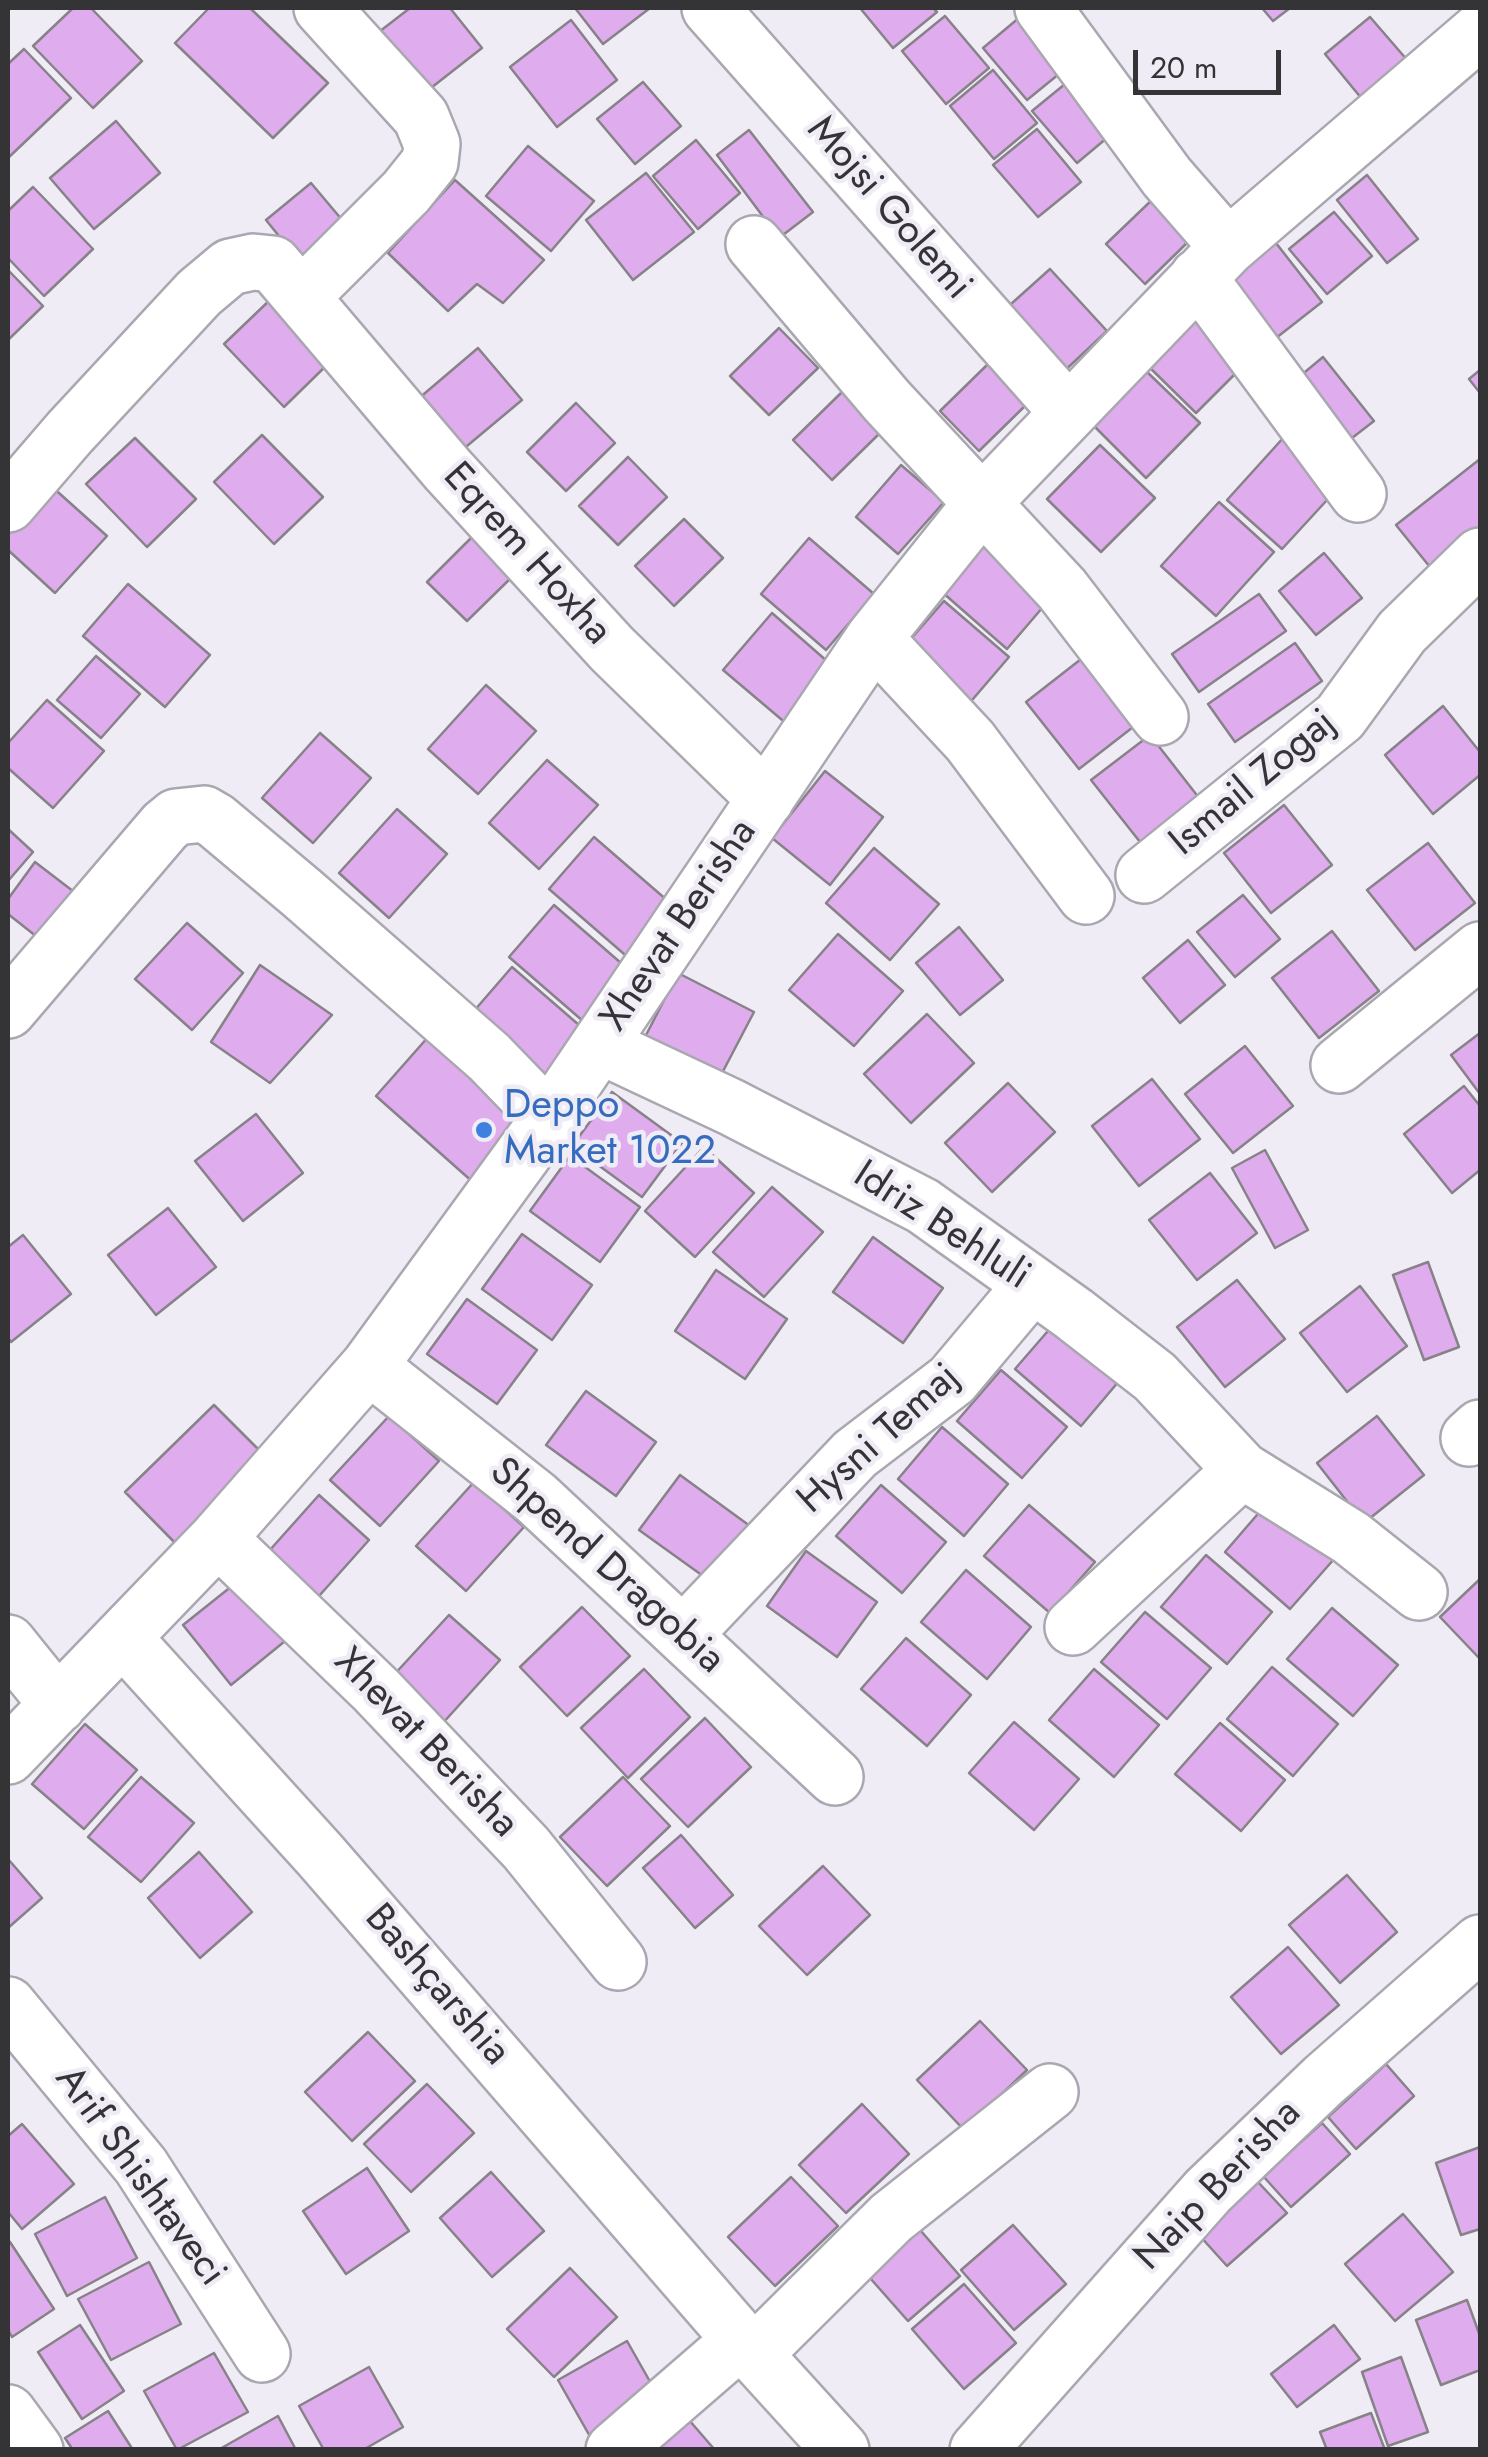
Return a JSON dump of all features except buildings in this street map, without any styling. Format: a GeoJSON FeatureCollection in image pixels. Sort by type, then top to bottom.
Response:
{"type":"FeatureCollection","features":[{"type":"Feature","properties":{"kind":"street"},"geometry":{"type":"LineString","coordinates":[[302,296],[406,192],[430,162],[432,144],[421,117],[322,8]]}},
{"type":"Feature","properties":{"kind":"street","name":"Mojsi Golemi"},"geometry":{"type":"LineString","coordinates":[[710,8],[1067,411]]}},
{"type":"Feature","properties":{"kind":"street"},"geometry":{"type":"LineString","coordinates":[[1042,8],[1166,176],[1213,262],[1358,494]]}},
{"type":"Feature","properties":{"kind":"street","name":"Xhevat Berisha"},"geometry":{"type":"LineString","coordinates":[[8,1756],[218,1538],[369,1366],[549,1118],[874,638],[982,502],[1213,262],[1480,31]]}},
{"type":"Feature","properties":{"kind":"street"},"geometry":{"type":"LineString","coordinates":[[754,244],[887,400],[1062,589],[1160,717]]}},
{"type":"Feature","properties":{"kind":"street","name":"Eqrem Hoxha"},"geometry":{"type":"LineString","coordinates":[[8,504],[199,293],[230,267],[252,262],[274,264],[448,470],[612,649],[766,799]]}},
{"type":"Feature","properties":{"kind":"street","name":"Ismail Zogaj"},"geometry":{"type":"LineString","coordinates":[[1144,875],[1340,717],[1402,632],[1480,556]]}},
{"type":"Feature","properties":{"kind":"street"},"geometry":{"type":"LineString","coordinates":[[874,638],[970,741],[1086,896]]}},
{"type":"Feature","properties":{"kind":"street"},"geometry":{"type":"LineString","coordinates":[[8,1010],[166,826],[176,817],[204,814],[303,894],[475,1045],[549,1118]]}},
{"type":"Feature","properties":{"kind":"street"},"geometry":{"type":"LineString","coordinates":[[1339,1065],[1480,950]]}},
{"type":"Feature","properties":{"kind":"street","name":"Idriz Behluli"},"geometry":{"type":"LineString","coordinates":[[599,1045],[923,1206],[1155,1377],[1242,1470],[1351,1538],[1419,1592]]}},
{"type":"Feature","properties":{"kind":"street","name":"Hysni Temaj"},"geometry":{"type":"LineString","coordinates":[[684,1634],[855,1454],[952,1380],[1031,1286]]}},
{"type":"Feature","properties":{"kind":"street","name":"Shpend Dragobia"},"geometry":{"type":"LineString","coordinates":[[369,1366],[536,1498],[836,1777]]}},
{"type":"Feature","properties":{"kind":"street"},"geometry":{"type":"LineString","coordinates":[[1073,1627],[1242,1470]]}},
{"type":"Feature","properties":{"kind":"street","name":"Xhevat Berisha"},"geometry":{"type":"LineString","coordinates":[[218,1538],[377,1691],[512,1834],[618,1962]]}},
{"type":"Feature","properties":{"kind":"street","name":"Bashçarshia"},"geometry":{"type":"LineString","coordinates":[[124,1639],[320,1855],[841,2450]]}},
{"type":"Feature","properties":{"kind":"street"},"geometry":{"type":"LineString","coordinates":[[8,1643],[58,1706]]}},
{"type":"Feature","properties":{"kind":"street","name":"Naip Berisha"},"geometry":{"type":"LineString","coordinates":[[978,2450],[1208,2191],[1324,2080],[1480,1943]]}},
{"type":"Feature","properties":{"kind":"street","name":"Arif Shishtaveci"},"geometry":{"type":"LineString","coordinates":[[8,2005],[142,2166],[262,2354]]}},
{"type":"Feature","properties":{"kind":"street"},"geometry":{"type":"LineString","coordinates":[[614,2450],[747,2347],[891,2218],[1050,2092]]}},
{"type":"Feature","properties":{"kind":"street"},"geometry":{"type":"LineString","coordinates":[[8,2413],[35,2450]]}},
{"type":"Feature","properties":{"kind":"place","name":"Deppo Market 1022"},"geometry":{"type":"Point","coordinates":[484,1130]}}]}
